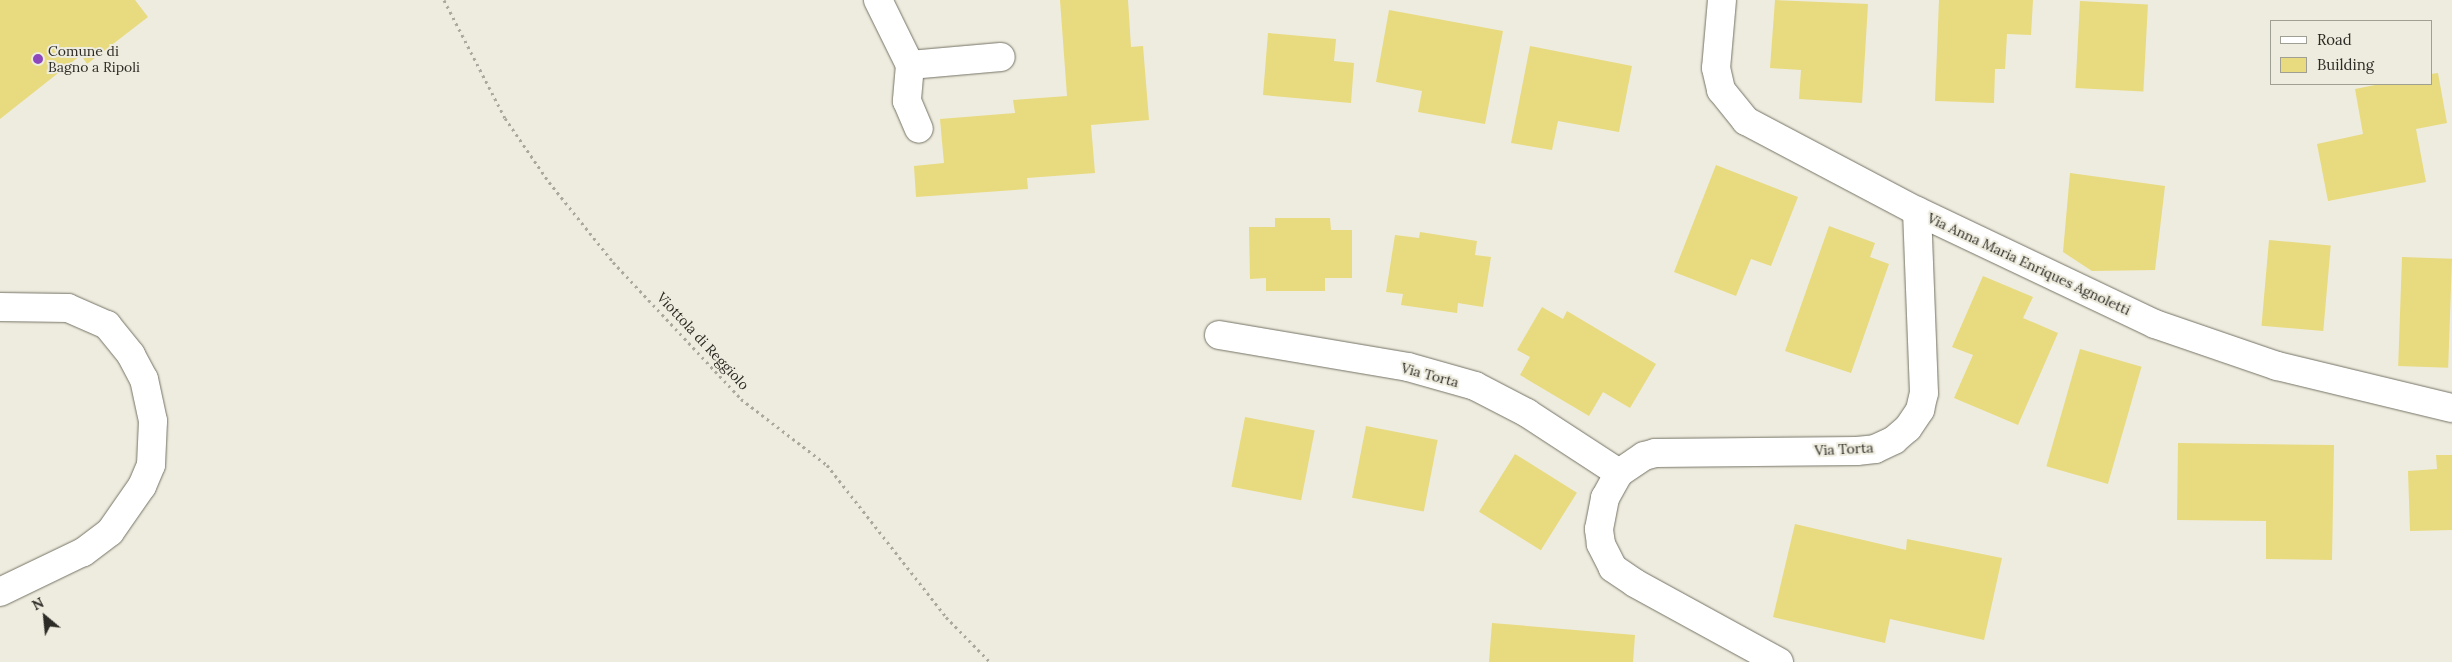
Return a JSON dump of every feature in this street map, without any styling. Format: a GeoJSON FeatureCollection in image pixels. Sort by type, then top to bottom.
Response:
{"type":"FeatureCollection","features":[{"type":"Feature","properties":{"kind":"street"},"geometry":{"type":"LineString","coordinates":[[878,0],[910,66],[907,101],[919,129]]}},
{"type":"Feature","properties":{"kind":"street","name":"Via Anna Maria Enriques Agnoletti"},"geometry":{"type":"LineString","coordinates":[[1722,0],[1716,68],[1721,90],[1734,110],[1746,121],[1918,211],[2156,324],[2210,345],[2277,366],[2452,408]]}},
{"type":"Feature","properties":{"kind":"street"},"geometry":{"type":"LineString","coordinates":[[910,66],[1001,57]]}},
{"type":"Feature","properties":{"kind":"street","name":"Via Torta"},"geometry":{"type":"LineString","coordinates":[[1779,662],[1635,583],[1613,568],[1601,544],[1599,529],[1605,498],[1619,473],[1644,456],[1676,450],[1875,449],[1894,440],[1908,428],[1920,410],[1924,393],[1918,211]]}},
{"type":"Feature","properties":{"kind":"street"},"geometry":{"type":"LineString","coordinates":[[0,308],[68,308],[107,325],[131,355],[144,379],[153,421],[151,465],[142,486],[110,532],[83,552],[0,592]]}},
{"type":"Feature","properties":{"kind":"street","name":"Via Torta"},"geometry":{"type":"LineString","coordinates":[[1219,335],[1408,368],[1475,386],[1527,413],[1619,473]]}},
{"type":"Feature","properties":{"kind":"path","name":"Viottola di Reggiolo"},"geometry":{"type":"LineString","coordinates":[[444,0],[505,118],[550,182],[613,262],[741,399],[827,465],[946,617],[990,662]]}},
{"type":"Feature","properties":{"kind":"building","name":"Comune di Bagno a Ripoli"},"geometry":{"type":"Polygon","coordinates":[[[0,0],[135,0],[148,17],[87,64],[81,55],[0,119],[0,0]]]}},
{"type":"Feature","properties":{"kind":"building"},"geometry":{"type":"Polygon","coordinates":[[[1060,0],[1128,0],[1131,47],[1143,46],[1149,120],[1091,125],[1095,173],[1027,178],[1028,189],[916,197],[914,166],[944,163],[940,119],[1015,113],[1013,100],[1067,96],[1060,0]]]}},
{"type":"Feature","properties":{"kind":"building"},"geometry":{"type":"Polygon","coordinates":[[[1775,0],[1868,4],[1862,103],[1799,99],[1801,70],[1770,68],[1775,0]]]}},
{"type":"Feature","properties":{"kind":"building"},"geometry":{"type":"Polygon","coordinates":[[[1939,0],[2033,0],[2031,35],[2007,34],[2005,69],[1995,69],[1994,103],[1935,101],[1939,0]]]}},
{"type":"Feature","properties":{"kind":"building"},"geometry":{"type":"Polygon","coordinates":[[[2080,1],[2148,5],[2143,91],[2075,88],[2080,1]]]}},
{"type":"Feature","properties":{"kind":"building"},"geometry":{"type":"Polygon","coordinates":[[[1389,10],[1503,31],[1485,124],[1418,112],[1422,91],[1376,82],[1389,10]]]}},
{"type":"Feature","properties":{"kind":"building"},"geometry":{"type":"Polygon","coordinates":[[[1268,33],[1336,39],[1334,61],[1354,63],[1351,103],[1263,95],[1268,33]]]}},
{"type":"Feature","properties":{"kind":"building"},"geometry":{"type":"Polygon","coordinates":[[[1530,46],[1632,66],[1619,132],[1558,121],[1552,150],[1511,143],[1530,46]]]}},
{"type":"Feature","properties":{"kind":"building"},"geometry":{"type":"Polygon","coordinates":[[[2438,73],[2447,123],[2416,129],[2426,182],[2328,201],[2317,144],[2363,134],[2355,89],[2375,85],[2432,85],[2432,74],[2438,73]]]}},
{"type":"Feature","properties":{"kind":"building"},"geometry":{"type":"Polygon","coordinates":[[[1716,165],[1798,197],[1771,266],[1751,259],[1736,296],[1674,272],[1716,165]]]}},
{"type":"Feature","properties":{"kind":"building"},"geometry":{"type":"Polygon","coordinates":[[[2070,173],[2165,186],[2155,270],[2092,271],[2063,252],[2070,173]]]}},
{"type":"Feature","properties":{"kind":"building"},"geometry":{"type":"Polygon","coordinates":[[[1275,218],[1330,218],[1331,230],[1352,230],[1352,278],[1325,278],[1325,291],[1266,291],[1266,278],[1250,279],[1249,227],[1275,227],[1275,218]]]}},
{"type":"Feature","properties":{"kind":"building"},"geometry":{"type":"Polygon","coordinates":[[[1829,226],[1875,243],[1870,257],[1889,264],[1851,373],[1785,351],[1829,226]]]}},
{"type":"Feature","properties":{"kind":"building"},"geometry":{"type":"Polygon","coordinates":[[[1420,232],[1477,241],[1475,255],[1491,257],[1483,307],[1458,303],[1457,313],[1401,305],[1403,294],[1386,292],[1395,235],[1419,238],[1420,232]]]}},
{"type":"Feature","properties":{"kind":"building"},"geometry":{"type":"Polygon","coordinates":[[[2269,240],[2331,245],[2323,331],[2262,326],[2269,240]]]}},
{"type":"Feature","properties":{"kind":"building"},"geometry":{"type":"Polygon","coordinates":[[[2402,257],[2452,259],[2448,368],[2398,366],[2402,257]]]}},
{"type":"Feature","properties":{"kind":"building"},"geometry":{"type":"Polygon","coordinates":[[[1983,276],[2033,297],[2023,318],[2058,333],[2018,425],[1954,398],[1973,355],[1952,347],[1983,276]]]}},
{"type":"Feature","properties":{"kind":"building"},"geometry":{"type":"Polygon","coordinates":[[[1542,307],[1563,319],[1567,311],[1656,364],[1630,408],[1603,392],[1589,416],[1520,375],[1530,357],[1517,350],[1542,307]]]}},
{"type":"Feature","properties":{"kind":"building"},"geometry":{"type":"Polygon","coordinates":[[[2080,349],[2142,367],[2108,484],[2046,466],[2080,349]]]}},
{"type":"Feature","properties":{"kind":"building"},"geometry":{"type":"Polygon","coordinates":[[[1245,417],[1315,431],[1301,500],[1231,487],[1245,417]]]}},
{"type":"Feature","properties":{"kind":"building"},"geometry":{"type":"Polygon","coordinates":[[[1366,426],[1438,440],[1424,512],[1352,498],[1366,426]]]}},
{"type":"Feature","properties":{"kind":"building"},"geometry":{"type":"Polygon","coordinates":[[[2178,443],[2334,445],[2332,560],[2266,559],[2266,521],[2177,520],[2178,443]]]}},
{"type":"Feature","properties":{"kind":"building"},"geometry":{"type":"Polygon","coordinates":[[[1515,454],[1577,493],[1541,550],[1479,512],[1515,454]]]}},
{"type":"Feature","properties":{"kind":"building"},"geometry":{"type":"Polygon","coordinates":[[[2436,455],[2452,455],[2452,530],[2410,531],[2408,471],[2437,469],[2436,455]]]}},
{"type":"Feature","properties":{"kind":"building"},"geometry":{"type":"Polygon","coordinates":[[[1795,524],[1906,550],[1907,539],[2002,558],[1984,640],[1890,619],[1885,643],[1773,617],[1795,524]]]}},
{"type":"Feature","properties":{"kind":"building"},"geometry":{"type":"Polygon","coordinates":[[[1492,623],[1635,635],[1633,662],[1489,662],[1492,623]]]}},
{"type":"Feature","properties":{"kind":"place","name":"Comune di Bagno a Ripoli"},"geometry":{"type":"Point","coordinates":[38,59]}}]}
